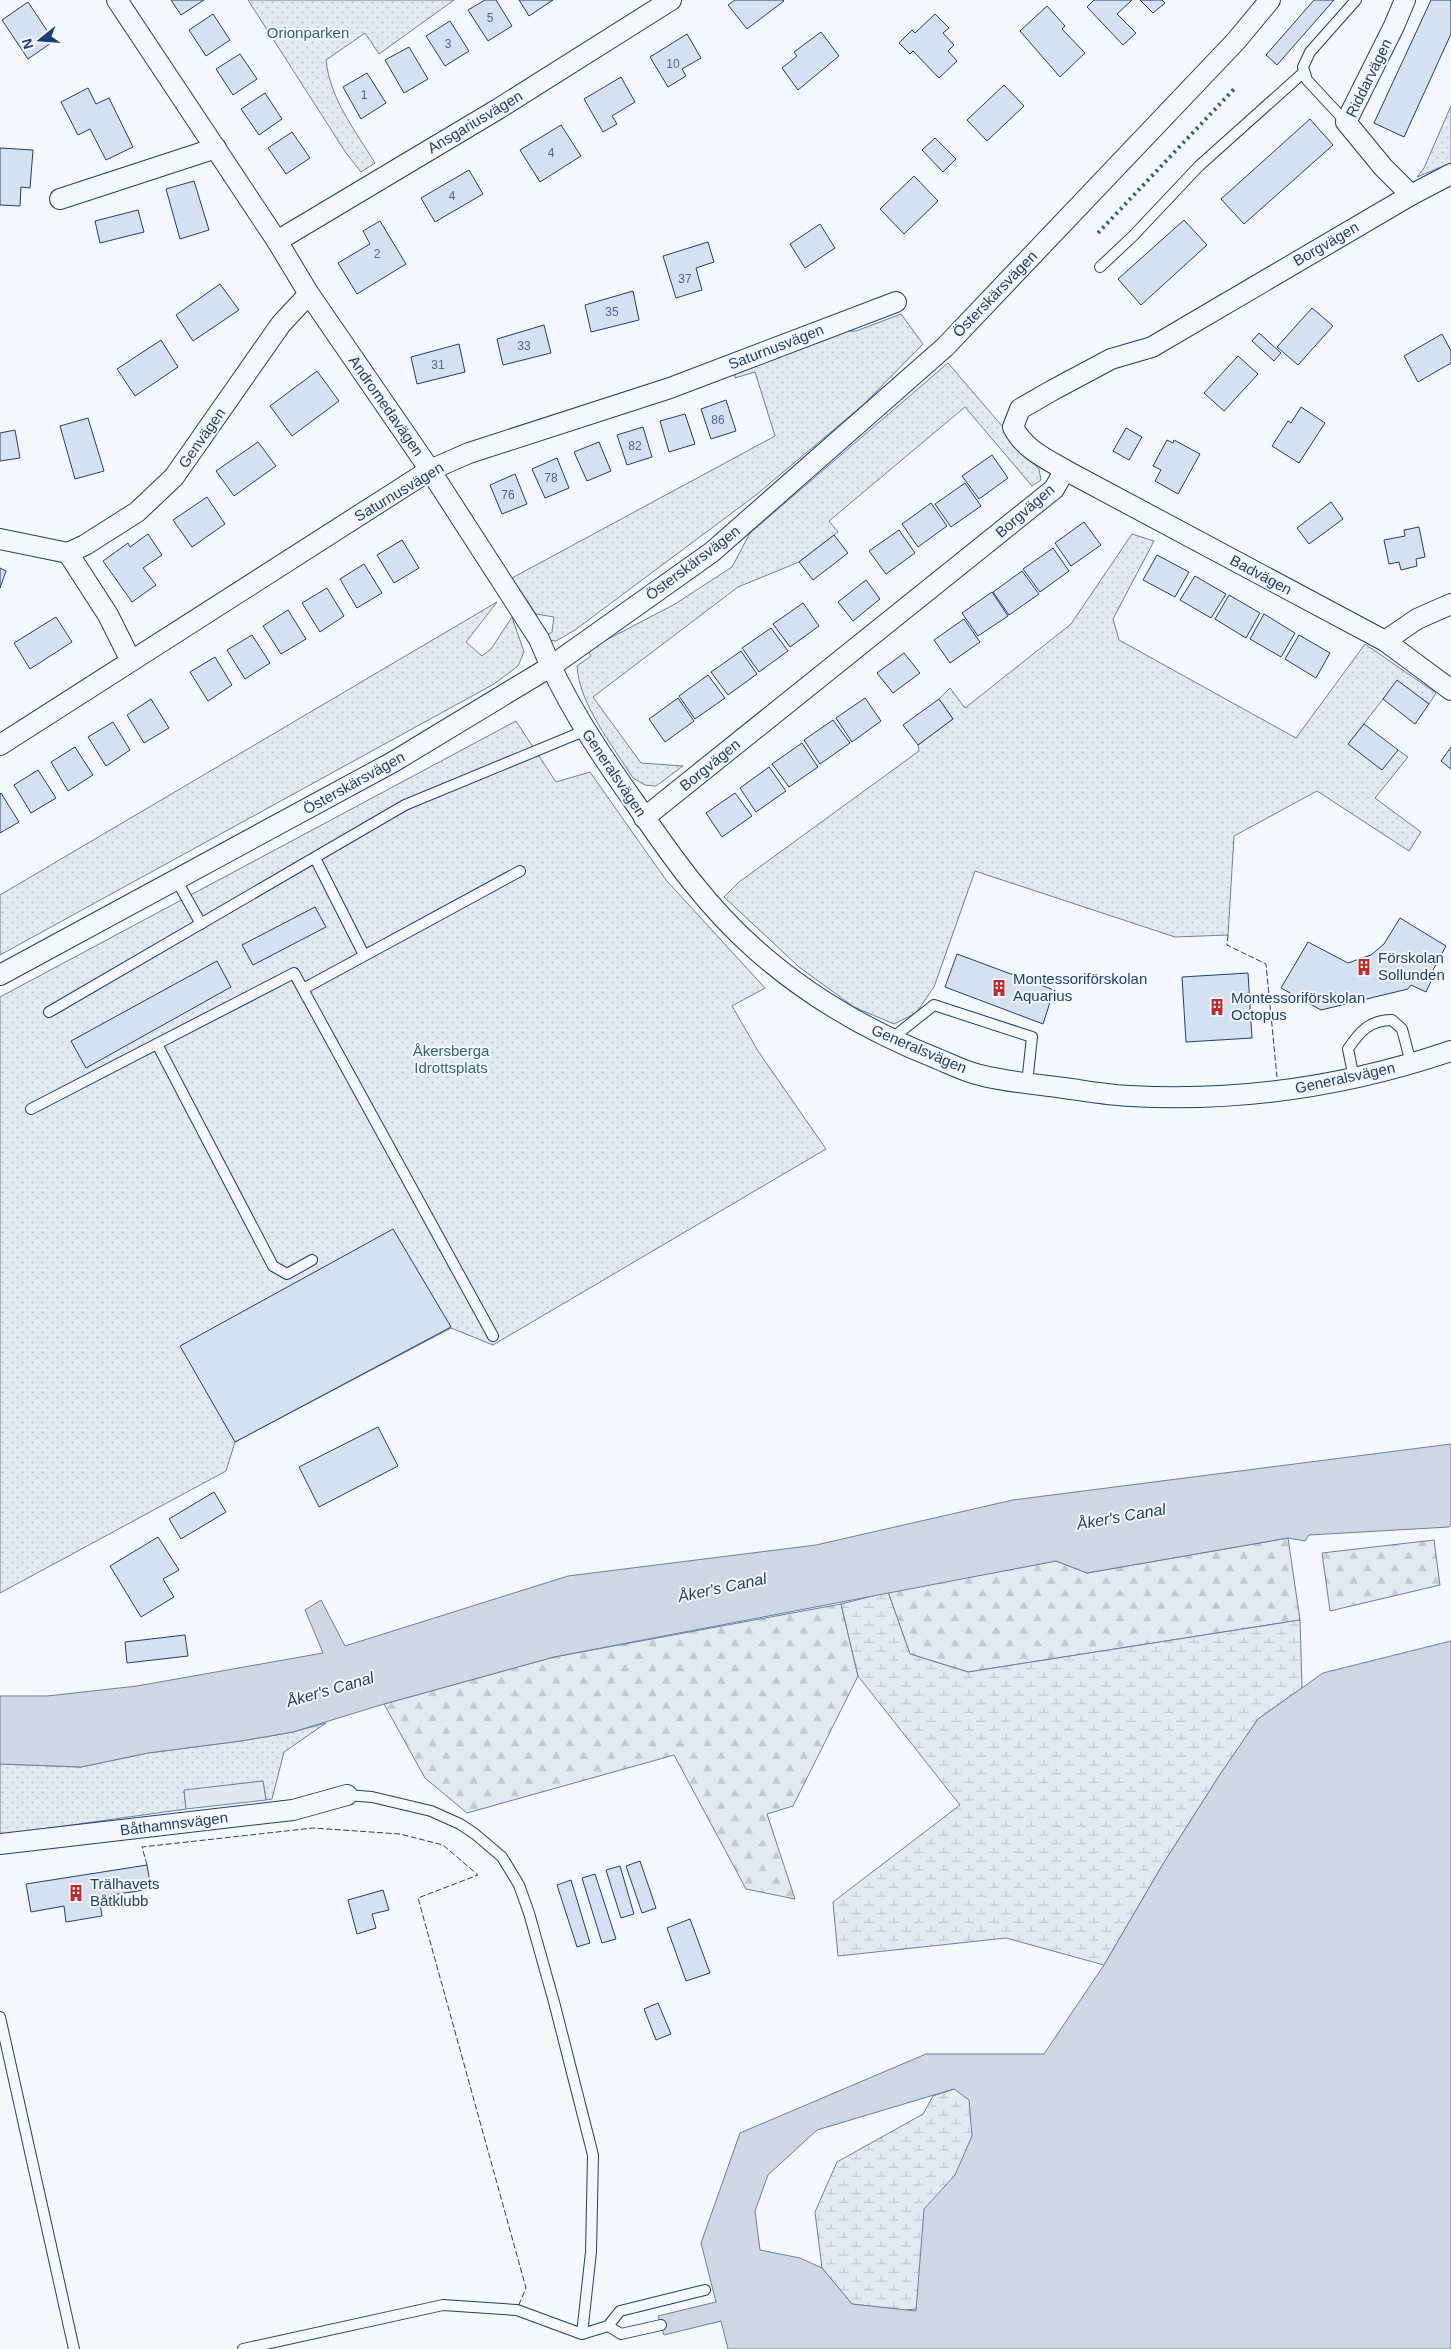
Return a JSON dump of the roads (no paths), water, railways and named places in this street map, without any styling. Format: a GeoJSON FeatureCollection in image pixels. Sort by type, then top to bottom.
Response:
{"type":"FeatureCollection","features":[{"type":"Feature","properties":{"kind":"street","name":"Andromedavägen"},"geometry":{"type":"LineString","coordinates":[[117,0],[277,241],[309,294],[430,470],[539,639],[550,667]]}},
{"type":"Feature","properties":{"kind":"street","name":"Ansgariusvägen"},"geometry":{"type":"LineString","coordinates":[[277,241],[498,109],[671,0]]}},
{"type":"Feature","properties":{"kind":"street","name":"Österskärsvägen"},"geometry":{"type":"LineString","coordinates":[[0,975],[177,881],[393,762],[550,667],[712,552],[945,347],[1236,41],[1270,0]]}},
{"type":"Feature","properties":{"kind":"street","name":"Riddarvägen"},"geometry":{"type":"LineString","coordinates":[[1405,0],[1346,122],[1383,167],[1411,195]]}},
{"type":"Feature","properties":{"kind":"street"},"geometry":{"type":"LineString","coordinates":[[60,199],[216,148]]}},
{"type":"Feature","properties":{"kind":"street","name":"Borgvägen"},"geometry":{"type":"LineString","coordinates":[[644,818],[1054,489],[1065,470],[1033,451],[1019,439],[1013,427],[1020,410],[1111,359],[1152,347],[1411,195],[1451,174]]}},
{"type":"Feature","properties":{"kind":"street","name":"Genvägen"},"geometry":{"type":"LineString","coordinates":[[68,552],[85,545],[137,512],[174,477],[281,324],[309,294]]}},
{"type":"Feature","properties":{"kind":"street","name":"Saturnusvägen"},"geometry":{"type":"LineString","coordinates":[[0,745],[430,470],[469,453],[670,388],[896,302]]}},
{"type":"Feature","properties":{"kind":"street","name":"Badvägen"},"geometry":{"type":"LineString","coordinates":[[1065,470],[1385,641],[1451,690]]}},
{"type":"Feature","properties":{"kind":"street"},"geometry":{"type":"LineString","coordinates":[[0,539],[68,552],[108,615],[131,661]]}},
{"type":"Feature","properties":{"kind":"street"},"geometry":{"type":"LineString","coordinates":[[1385,641],[1417,619],[1451,604]]}},
{"type":"Feature","properties":{"kind":"street","name":"Generalsvägen"},"geometry":{"type":"LineString","coordinates":[[550,667],[584,731],[683,872],[711,906],[756,950],[805,989],[855,1021],[891,1039],[979,1075],[1128,1096],[1202,1098],[1335,1083],[1451,1051]]}},
{"type":"Feature","properties":{"kind":"street","name":"Båthamnsvägen"},"geometry":{"type":"LineString","coordinates":[[0,1844],[293,1810],[347,1795]]}},
{"type":"Feature","properties":{"kind":"lane"},"geometry":{"type":"LineString","coordinates":[[1346,122],[1307,80],[1303,67],[1310,52],[1356,0]]}},
{"type":"Feature","properties":{"kind":"lane"},"geometry":{"type":"LineString","coordinates":[[1100,266],[1133,236],[1199,166],[1304,72]]}},
{"type":"Feature","properties":{"kind":"lane"},"geometry":{"type":"LineString","coordinates":[[49,1012],[405,806],[584,731]]}},
{"type":"Feature","properties":{"kind":"lane"},"geometry":{"type":"LineString","coordinates":[[315,858],[364,955]]}},
{"type":"Feature","properties":{"kind":"lane"},"geometry":{"type":"LineString","coordinates":[[303,989],[520,871]]}},
{"type":"Feature","properties":{"kind":"lane"},"geometry":{"type":"LineString","coordinates":[[177,881],[201,924]]}},
{"type":"Feature","properties":{"kind":"lane"},"geometry":{"type":"LineString","coordinates":[[31,1109],[294,973],[493,1336]]}},
{"type":"Feature","properties":{"kind":"lane"},"geometry":{"type":"LineString","coordinates":[[891,1039],[934,1005],[1032,1037],[1027,1083]]}},
{"type":"Feature","properties":{"kind":"lane"},"geometry":{"type":"LineString","coordinates":[[1354,1078],[1348,1049],[1360,1031],[1383,1020],[1392,1020],[1402,1029],[1411,1063]]}},
{"type":"Feature","properties":{"kind":"lane"},"geometry":{"type":"LineString","coordinates":[[156,1044],[273,1266],[287,1274],[312,1260]]}},
{"type":"Feature","properties":{"kind":"lane"},"geometry":{"type":"LineString","coordinates":[[347,1795],[372,1797],[431,1811],[460,1824],[475,1834],[502,1858],[518,1885],[529,1913],[549,1984],[593,2156],[591,2252],[582,2334]]}},
{"type":"Feature","properties":{"kind":"lane"},"geometry":{"type":"LineString","coordinates":[[0,2017],[74,2349]]}},
{"type":"Feature","properties":{"kind":"lane"},"geometry":{"type":"LineString","coordinates":[[243,2349],[443,2305],[517,2310],[582,2334],[608,2326],[620,2311],[705,2290]]}},
{"type":"Feature","properties":{"kind":"lane"},"geometry":{"type":"LineString","coordinates":[[608,2326],[622,2334],[661,2325]]}},
{"type":"Feature","properties":{"kind":"water","name":"Åker's Canal"},"geometry":{"type":"Polygon","coordinates":[[[1451,1444],[1451,1525],[1449,1527],[1309,1535],[1305,1541],[1288,1538],[1087,1573],[1056,1561],[554,1657],[384,1704],[293,1732],[148,1753],[81,1767],[0,1764],[0,1696],[47,1696],[137,1686],[323,1653],[305,1610],[321,1600],[345,1646],[568,1576],[816,1545],[1013,1500],[1451,1444]]]}},
{"type":"Feature","properties":{"kind":"water"},"geometry":{"type":"Polygon","coordinates":[[[1451,1641],[1451,2349],[728,2349],[721,2321],[664,2335],[658,2316],[716,2302],[701,2243],[740,2133],[926,2054],[1044,2054],[1104,1965],[1163,1864],[1258,1719],[1323,1673],[1451,1641]],[[954,2089],[817,2130],[768,2175],[755,2211],[760,2250],[800,2258],[822,2268],[852,2304],[916,2311],[924,2209],[955,2175],[972,2136],[969,2100],[954,2089]]]}},
{"type":"Feature","properties":{"kind":"place","name":"Förskolan Sollunden"},"geometry":{"type":"Point","coordinates":[1364,967]}},
{"type":"Feature","properties":{"kind":"place","name":"Montessoriförskolan Aquarius"},"geometry":{"type":"Point","coordinates":[999,988]}},
{"type":"Feature","properties":{"kind":"place","name":"Montessoriförskolan Octopus"},"geometry":{"type":"Point","coordinates":[1217,1007]}},
{"type":"Feature","properties":{"kind":"place","name":"Trälhavets Båtklubb"},"geometry":{"type":"Point","coordinates":[76,1893]}},
{"type":"Feature","properties":{"kind":"park label","name":"Orionparken"},"geometry":{"type":"Point","coordinates":[308,33]}},
{"type":"Feature","properties":{"kind":"park label","name":"Åkersberga Idrottsplats"},"geometry":{"type":"Point","coordinates":[451,1060]}}]}
